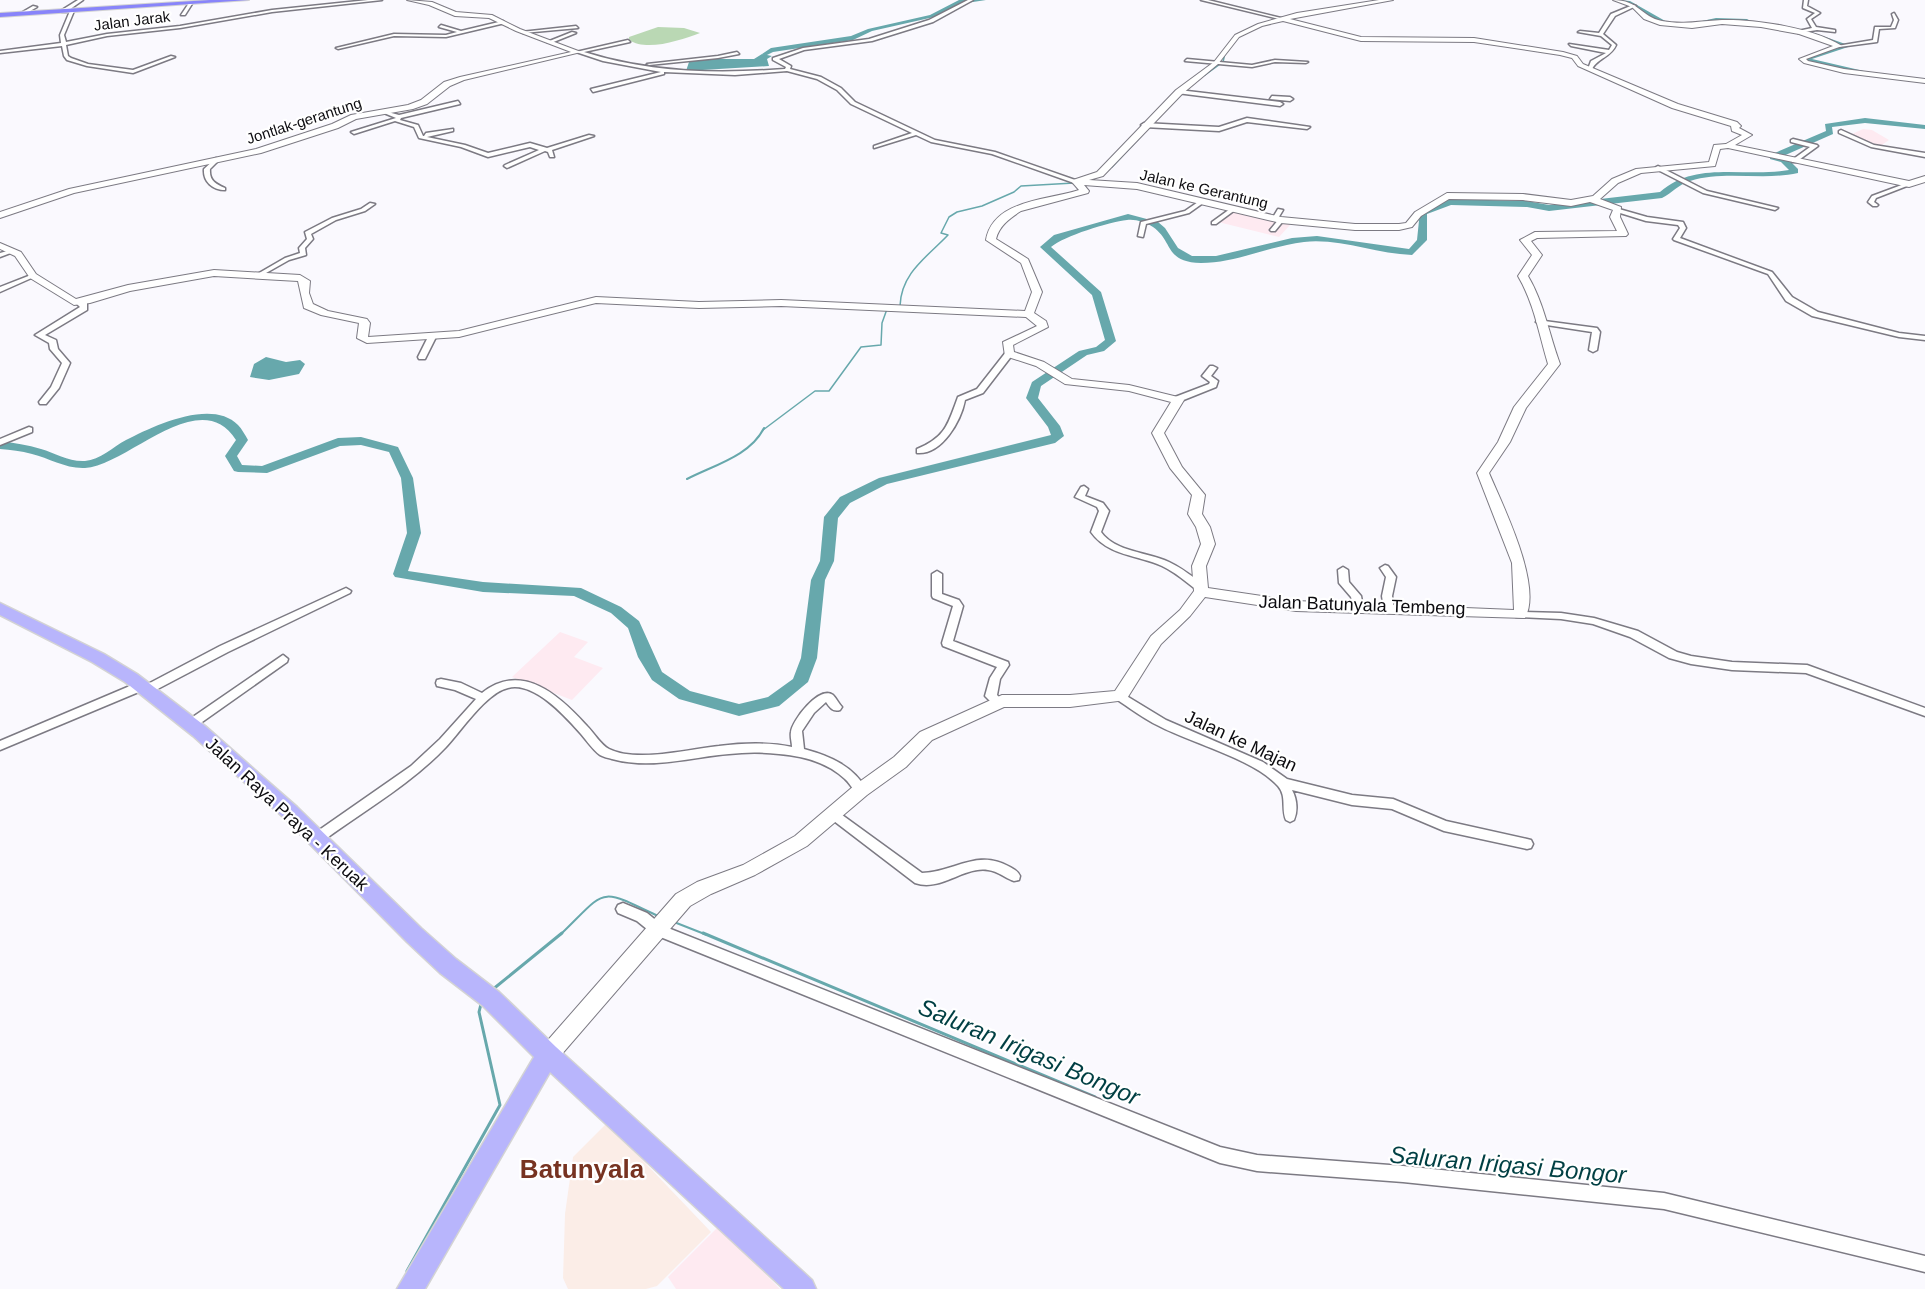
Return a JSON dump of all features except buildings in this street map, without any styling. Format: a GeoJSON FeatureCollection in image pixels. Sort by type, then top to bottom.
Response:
{"type":"FeatureCollection","features":[{"type":"Feature","properties":{"kind":"highway"},"geometry":{"type":"LineString","coordinates":[[0,15],[245,0]]}},
{"type":"Feature","properties":{"kind":"main road","name":"Jalan Raya Praya - Keruak"},"geometry":{"type":"LineString","coordinates":[[0,608],[98,658],[191,724],[316,839],[414,936],[486,995],[548,1055],[803,1289]]}},
{"type":"Feature","properties":{"kind":"main road"},"geometry":{"type":"LineString","coordinates":[[410,1289],[548,1055]]}},
{"type":"Feature","properties":{"kind":"street"},"geometry":{"type":"LineString","coordinates":[[81,0],[67,11],[62,34],[66,44],[66,56],[69,59],[83,64],[133,72],[173,57]]}},
{"type":"Feature","properties":{"kind":"street","name":"Jalan Jarak"},"geometry":{"type":"LineString","coordinates":[[0,52],[66,44],[104,35],[180,27],[272,11],[380,0]]}},
{"type":"Feature","properties":{"kind":"street"},"geometry":{"type":"LineString","coordinates":[[410,0],[430,3],[451,13],[490,16],[549,42],[618,64],[681,71]]}},
{"type":"Feature","properties":{"kind":"street"},"geometry":{"type":"LineString","coordinates":[[787,70],[789,67],[775,59],[810,47],[870,40],[931,21],[972,0]]}},
{"type":"Feature","properties":{"kind":"street"},"geometry":{"type":"LineString","coordinates":[[1203,0],[1360,39],[1478,41],[1561,53],[1574,57],[1577,64],[1675,106],[1734,124],[1737,126],[1735,129],[1748,134],[1728,146]]}},
{"type":"Feature","properties":{"kind":"street"},"geometry":{"type":"LineString","coordinates":[[1028,314],[1037,298],[1037,282],[1028,272],[1025,261],[991,240],[991,235],[1006,217],[1022,207],[1085,191],[1076,182],[1100,174],[1180,92],[1220,62],[1237,36],[1260,25],[1283,19],[1390,0]]}},
{"type":"Feature","properties":{"kind":"street"},"geometry":{"type":"LineString","coordinates":[[1616,0],[1634,6],[1646,18],[1670,24],[1695,26],[1738,22],[1802,31],[1842,44]]}},
{"type":"Feature","properties":{"kind":"street"},"geometry":{"type":"LineString","coordinates":[[1806,0],[1804,7],[1818,13],[1809,19],[1814,28]]}},
{"type":"Feature","properties":{"kind":"street"},"geometry":{"type":"LineString","coordinates":[[183,14],[190,4]]}},
{"type":"Feature","properties":{"kind":"street"},"geometry":{"type":"LineString","coordinates":[[1602,35],[1606,21],[1614,12],[1634,6]]}},
{"type":"Feature","properties":{"kind":"street"},"geometry":{"type":"LineString","coordinates":[[23,13],[36,7]]}},
{"type":"Feature","properties":{"kind":"street"},"geometry":{"type":"LineString","coordinates":[[1894,14],[1896,20],[1893,28],[1877,28],[1875,41],[1842,44],[1802,59],[1844,71],[1925,81]]}},
{"type":"Feature","properties":{"kind":"street"},"geometry":{"type":"LineString","coordinates":[[338,48],[392,36],[443,37],[503,21]]}},
{"type":"Feature","properties":{"kind":"street"},"geometry":{"type":"LineString","coordinates":[[441,26],[459,31]]}},
{"type":"Feature","properties":{"kind":"street"},"geometry":{"type":"LineString","coordinates":[[1802,31],[1814,28],[1833,31]]}},
{"type":"Feature","properties":{"kind":"street"},"geometry":{"type":"LineString","coordinates":[[523,32],[575,30],[549,42]]}},
{"type":"Feature","properties":{"kind":"street"},"geometry":{"type":"LineString","coordinates":[[1581,32],[1602,35],[1614,44],[1611,52],[1593,62],[1590,68]]}},
{"type":"Feature","properties":{"kind":"street"},"geometry":{"type":"LineString","coordinates":[[578,52],[628,41]]}},
{"type":"Feature","properties":{"kind":"street"},"geometry":{"type":"LineString","coordinates":[[1561,53],[1573,44],[1611,52]]}},
{"type":"Feature","properties":{"kind":"street","name":"Jontlak-gerantung"},"geometry":{"type":"LineString","coordinates":[[0,215],[80,189],[264,149],[358,116],[386,112],[424,102],[447,84],[462,78],[578,52]]}},
{"type":"Feature","properties":{"kind":"street"},"geometry":{"type":"LineString","coordinates":[[634,66],[737,53]]}},
{"type":"Feature","properties":{"kind":"street"},"geometry":{"type":"LineString","coordinates":[[1194,55],[1220,62]]}},
{"type":"Feature","properties":{"kind":"street"},"geometry":{"type":"LineString","coordinates":[[1187,60],[1258,66],[1275,61],[1285,62],[1308,62],[1296,61],[1285,62]]}},
{"type":"Feature","properties":{"kind":"street","name":"Jalan ke Gerantung"},"geometry":{"type":"LineString","coordinates":[[681,71],[787,70],[819,78],[839,89],[853,103],[937,143],[1002,156],[1076,182],[1137,186],[1278,220],[1365,227],[1399,227],[1409,225],[1418,214],[1447,196],[1523,197],[1568,203],[1593,200]]}},
{"type":"Feature","properties":{"kind":"street"},"geometry":{"type":"LineString","coordinates":[[593,90],[640,77],[681,71]]}},
{"type":"Feature","properties":{"kind":"street"},"geometry":{"type":"LineString","coordinates":[[1180,92],[1280,104]]}},
{"type":"Feature","properties":{"kind":"street"},"geometry":{"type":"LineString","coordinates":[[1267,101],[1273,98],[1290,99]]}},
{"type":"Feature","properties":{"kind":"street"},"geometry":{"type":"LineString","coordinates":[[354,132],[458,103]]}},
{"type":"Feature","properties":{"kind":"street"},"geometry":{"type":"LineString","coordinates":[[386,112],[416,126],[420,136]]}},
{"type":"Feature","properties":{"kind":"street"},"geometry":{"type":"LineString","coordinates":[[1149,126],[1219,129],[1247,120],[1307,127]]}},
{"type":"Feature","properties":{"kind":"street"},"geometry":{"type":"LineString","coordinates":[[420,136],[451,130]]}},
{"type":"Feature","properties":{"kind":"street"},"geometry":{"type":"LineString","coordinates":[[1841,132],[1873,146],[1925,155]]}},
{"type":"Feature","properties":{"kind":"street"},"geometry":{"type":"LineString","coordinates":[[876,147],[914,134]]}},
{"type":"Feature","properties":{"kind":"street"},"geometry":{"type":"LineString","coordinates":[[420,136],[463,146],[488,155],[529,145],[546,149],[552,152],[552,156]]}},
{"type":"Feature","properties":{"kind":"street"},"geometry":{"type":"LineString","coordinates":[[507,166],[546,149],[591,136]]}},
{"type":"Feature","properties":{"kind":"street"},"geometry":{"type":"LineString","coordinates":[[1793,141],[1815,146],[1794,161]]}},
{"type":"Feature","properties":{"kind":"street"},"geometry":{"type":"LineString","coordinates":[[1909,184],[1728,146],[1717,147],[1712,164],[1658,168],[1614,181],[1593,200],[1646,219],[1681,224],[1683,228],[1676,239],[1770,273],[1789,298],[1813,313],[1899,335],[1925,338]]}},
{"type":"Feature","properties":{"kind":"street"},"geometry":{"type":"LineString","coordinates":[[216,160],[207,169],[207,177],[210,183],[223,189]]}},
{"type":"Feature","properties":{"kind":"street"},"geometry":{"type":"LineString","coordinates":[[1658,168],[1705,192],[1775,208]]}},
{"type":"Feature","properties":{"kind":"street"},"geometry":{"type":"LineString","coordinates":[[1875,205],[1871,202],[1874,197],[1925,179]]}},
{"type":"Feature","properties":{"kind":"street"},"geometry":{"type":"LineString","coordinates":[[1141,236],[1143,223],[1187,212],[1201,202]]}},
{"type":"Feature","properties":{"kind":"street"},"geometry":{"type":"LineString","coordinates":[[257,276],[277,264],[304,254],[302,248],[310,239],[307,233],[334,219],[363,210],[372,204]]}},
{"type":"Feature","properties":{"kind":"street"},"geometry":{"type":"LineString","coordinates":[[1615,208],[1615,217],[1621,235],[1542,235],[1525,240],[1537,255],[1523,275],[1536,299],[1540,322],[1554,364],[1520,407],[1503,442],[1483,473],[1519,563],[1522,605],[1520,615],[1561,616],[1594,621],[1634,634],[1673,656],[1691,660],[1732,666],[1807,669],[1925,712]]}},
{"type":"Feature","properties":{"kind":"street"},"geometry":{"type":"LineString","coordinates":[[1214,223],[1232,210]]}},
{"type":"Feature","properties":{"kind":"street"},"geometry":{"type":"LineString","coordinates":[[1273,230],[1280,210]]}},
{"type":"Feature","properties":{"kind":"street"},"geometry":{"type":"LineString","coordinates":[[0,246],[13,251],[33,276],[69,300],[84,304],[84,308],[39,335],[53,342],[54,349],[66,363],[55,387],[43,402]]}},
{"type":"Feature","properties":{"kind":"street"},"geometry":{"type":"LineString","coordinates":[[0,255],[13,251]]}},
{"type":"Feature","properties":{"kind":"street"},"geometry":{"type":"LineString","coordinates":[[79,302],[128,288],[209,274],[303,279],[308,306],[325,313],[363,321],[366,323],[364,339],[432,337],[490,328],[573,304],[599,300],[709,306],[781,303],[1028,314],[1042,323],[1044,327],[1006,345],[1009,354]]}},
{"type":"Feature","properties":{"kind":"street"},"geometry":{"type":"LineString","coordinates":[[0,290],[33,276]]}},
{"type":"Feature","properties":{"kind":"street"},"geometry":{"type":"LineString","coordinates":[[1540,322],[1594,330],[1596,332],[1593,350]]}},
{"type":"Feature","properties":{"kind":"street"},"geometry":{"type":"LineString","coordinates":[[422,357],[432,337]]}},
{"type":"Feature","properties":{"kind":"street"},"geometry":{"type":"LineString","coordinates":[[1009,354],[1040,364],[1060,379],[1069,382],[1129,388],[1178,399],[1213,385],[1214,381],[1206,376],[1213,368]]}},
{"type":"Feature","properties":{"kind":"street"},"geometry":{"type":"LineString","coordinates":[[920,451],[936,445],[960,410],[961,399],[980,391],[1009,354]]}},
{"type":"Feature","properties":{"kind":"street"},"geometry":{"type":"LineString","coordinates":[[548,1055],[662,924],[693,893],[734,878],[783,852],[900,762],[926,736],[1012,699],[1070,701],[1120,696],[1156,640],[1190,607],[1201,590],[1199,566],[1208,544],[1203,527],[1195,514],[1199,495],[1176,468],[1158,433],[1178,399]]}},
{"type":"Feature","properties":{"kind":"street"},"geometry":{"type":"LineString","coordinates":[[0,442],[29,430]]}},
{"type":"Feature","properties":{"kind":"street"},"geometry":{"type":"LineString","coordinates":[[1084,489],[1080,497],[1100,505],[1104,512],[1096,532],[1098,536],[1116,547],[1166,564],[1201,590]]}},
{"type":"Feature","properties":{"kind":"street"},"geometry":{"type":"LineString","coordinates":[[1385,568],[1391,576],[1387,596],[1389,609]]}},
{"type":"Feature","properties":{"kind":"street"},"geometry":{"type":"LineString","coordinates":[[1343,570],[1344,583],[1356,596],[1359,607]]}},
{"type":"Feature","properties":{"kind":"street"},"geometry":{"type":"LineString","coordinates":[[937,574],[937,596],[955,602],[958,606],[947,643],[1004,665],[990,691],[991,696],[999,703]]}},
{"type":"Feature","properties":{"kind":"street","name":"Jalan Batunyala Tembeng"},"geometry":{"type":"LineString","coordinates":[[1201,590],[1276,604],[1449,609],[1520,615]]}},
{"type":"Feature","properties":{"kind":"street"},"geometry":{"type":"LineString","coordinates":[[0,746],[143,688],[346,591]]}},
{"type":"Feature","properties":{"kind":"street"},"geometry":{"type":"LineString","coordinates":[[191,724],[283,659]]}},
{"type":"Feature","properties":{"kind":"street"},"geometry":{"type":"LineString","coordinates":[[316,839],[431,755],[484,698],[499,686],[509,682],[530,687],[550,697],[604,752],[616,757],[667,758],[739,748],[799,753],[837,764],[850,774],[861,790]]}},
{"type":"Feature","properties":{"kind":"street"},"geometry":{"type":"LineString","coordinates":[[441,683],[457,686],[484,698]]}},
{"type":"Feature","properties":{"kind":"street","name":"Jalan ke Majan"},"geometry":{"type":"LineString","coordinates":[[1120,696],[1169,727],[1259,765],[1283,783],[1352,800],[1393,804],[1444,826],[1527,844]]}},
{"type":"Feature","properties":{"kind":"street"},"geometry":{"type":"LineString","coordinates":[[799,753],[796,731],[816,702],[830,698],[836,707]]}},
{"type":"Feature","properties":{"kind":"street"},"geometry":{"type":"LineString","coordinates":[[1283,783],[1290,797],[1290,817]]}},
{"type":"Feature","properties":{"kind":"street"},"geometry":{"type":"LineString","coordinates":[[834,815],[920,879],[937,879],[960,868],[982,862],[1004,869],[1014,876]]}},
{"type":"Feature","properties":{"kind":"street"},"geometry":{"type":"LineString","coordinates":[[623,909],[1220,1155],[1257,1163],[1403,1174],[1664,1201],[1925,1264]]}},
{"type":"Feature","properties":{"kind":"shaded area"},"geometry":{"type":"Polygon","coordinates":[[[1863,129],[1872,130],[1889,140],[1879,147],[1850,135],[1863,129]]]}},
{"type":"Feature","properties":{"kind":"shaded area"},"geometry":{"type":"Polygon","coordinates":[[[1231,210],[1291,224],[1279,237],[1218,222],[1231,210]]]}},
{"type":"Feature","properties":{"kind":"shaded area"},"geometry":{"type":"Polygon","coordinates":[[[560,632],[588,642],[574,657],[603,668],[572,700],[512,677],[560,632]]]}},
{"type":"Feature","properties":{"kind":"shaded area"},"geometry":{"type":"Polygon","coordinates":[[[607,1123],[711,1232],[657,1286],[646,1289],[568,1289],[563,1278],[565,1214],[573,1157],[607,1123]]]}},
{"type":"Feature","properties":{"kind":"shaded area"},"geometry":{"type":"Polygon","coordinates":[[[719,1226],[780,1289],[676,1289],[668,1277],[719,1226]]]}},
{"type":"Feature","properties":{"kind":"green space"},"geometry":{"type":"Polygon","coordinates":[[[658,27],[684,28],[700,33],[654,45],[629,40],[629,37],[658,27]]]}},
{"type":"Feature","properties":{"kind":"water"},"geometry":{"type":"Polygon","coordinates":[[[762,54],[772,56],[767,59],[769,66],[686,71],[690,59],[754,59],[762,54]]]}},
{"type":"Feature","properties":{"kind":"water"},"geometry":{"type":"Polygon","coordinates":[[[266,357],[286,362],[300,360],[305,364],[299,374],[269,380],[250,377],[254,364],[266,357]]]}},
{"type":"Feature","properties":{"kind":"waterway"},"geometry":{"type":"LineString","coordinates":[[765,54],[771,50],[853,38],[870,30],[932,16],[959,2],[983,0]]}},
{"type":"Feature","properties":{"kind":"waterway"},"geometry":{"type":"LineString","coordinates":[[1622,0],[1664,22]]}},
{"type":"Feature","properties":{"kind":"waterway"},"geometry":{"type":"LineString","coordinates":[[1691,24],[1716,20],[1747,21]]}},
{"type":"Feature","properties":{"kind":"waterway"},"geometry":{"type":"LineString","coordinates":[[1803,31],[1848,46],[1804,59],[1865,72]]}},
{"type":"Feature","properties":{"kind":"waterway"},"geometry":{"type":"LineString","coordinates":[[1205,75],[1223,62],[1225,53]]}},
{"type":"Feature","properties":{"kind":"waterway"},"geometry":{"type":"LineString","coordinates":[[0,445],[32,450],[71,463],[94,463],[157,429],[174,423],[207,417],[221,419],[233,427],[242,440],[231,456],[238,468],[263,470],[338,442],[361,441],[394,450],[407,478],[414,533],[400,574],[483,587],[576,591],[616,610],[634,625],[646,657],[657,676],[685,695],[739,710],[773,702],[800,682],[809,658],[818,580],[827,561],[831,517],[845,500],[883,481],[1051,440],[1058,436],[1054,426],[1032,398],[1036,384],[1083,353],[1100,349],[1111,341],[1097,294],[1045,247],[1057,237],[1128,217],[1144,219],[1155,224],[1162,230],[1174,250],[1181,256],[1191,259],[1216,259],[1292,241],[1317,238],[1398,252],[1412,252],[1422,240],[1423,213],[1450,202],[1527,204],[1549,208],[1662,195],[1674,184],[1689,178],[1724,174],[1779,174],[1795,171],[1784,160],[1773,157],[1830,132],[1828,126],[1865,121],[1925,127]]}},
{"type":"Feature","properties":{"kind":"waterway"},"geometry":{"type":"LineString","coordinates":[[1112,167],[1145,132]]}},
{"type":"Feature","properties":{"kind":"waterway"},"geometry":{"type":"LineString","coordinates":[[897,306],[900,306],[901,294],[916,266],[948,235],[941,233],[949,217],[957,212],[982,206],[1014,192],[1021,186],[1074,183]]}},
{"type":"Feature","properties":{"kind":"waterway"},"geometry":{"type":"LineString","coordinates":[[763,430],[815,391],[829,391],[861,347],[881,345],[882,323],[887,309]]}},
{"type":"Feature","properties":{"kind":"waterway"},"geometry":{"type":"LineString","coordinates":[[687,479],[741,453],[758,438],[764,428]]}},
{"type":"Feature","properties":{"kind":"waterway","name":"Saluran Irigasi Bongor"},"geometry":{"type":"LineString","coordinates":[[562,933],[587,908],[604,897],[624,900],[660,917]]}},
{"type":"Feature","properties":{"kind":"waterway","name":"Saluran Irigasi Bongor"},"geometry":{"type":"LineString","coordinates":[[674,922],[707,935]]}},
{"type":"Feature","properties":{"kind":"waterway","name":"Saluran Irigasi Bongor"},"geometry":{"type":"LineString","coordinates":[[492,990],[562,933]]}},
{"type":"Feature","properties":{"kind":"waterway","name":"Saluran Irigasi Bongor"},"geometry":{"type":"LineString","coordinates":[[703,933],[1095,1097]]}},
{"type":"Feature","properties":{"kind":"waterway","name":"Saluran Irigasi Bongor"},"geometry":{"type":"LineString","coordinates":[[407,1271],[500,1105],[479,1012],[481,1004]]}},
{"type":"Feature","properties":{"kind":"district","name":"Batunyala"},"geometry":{"type":"Point","coordinates":[582,1169]}}]}
